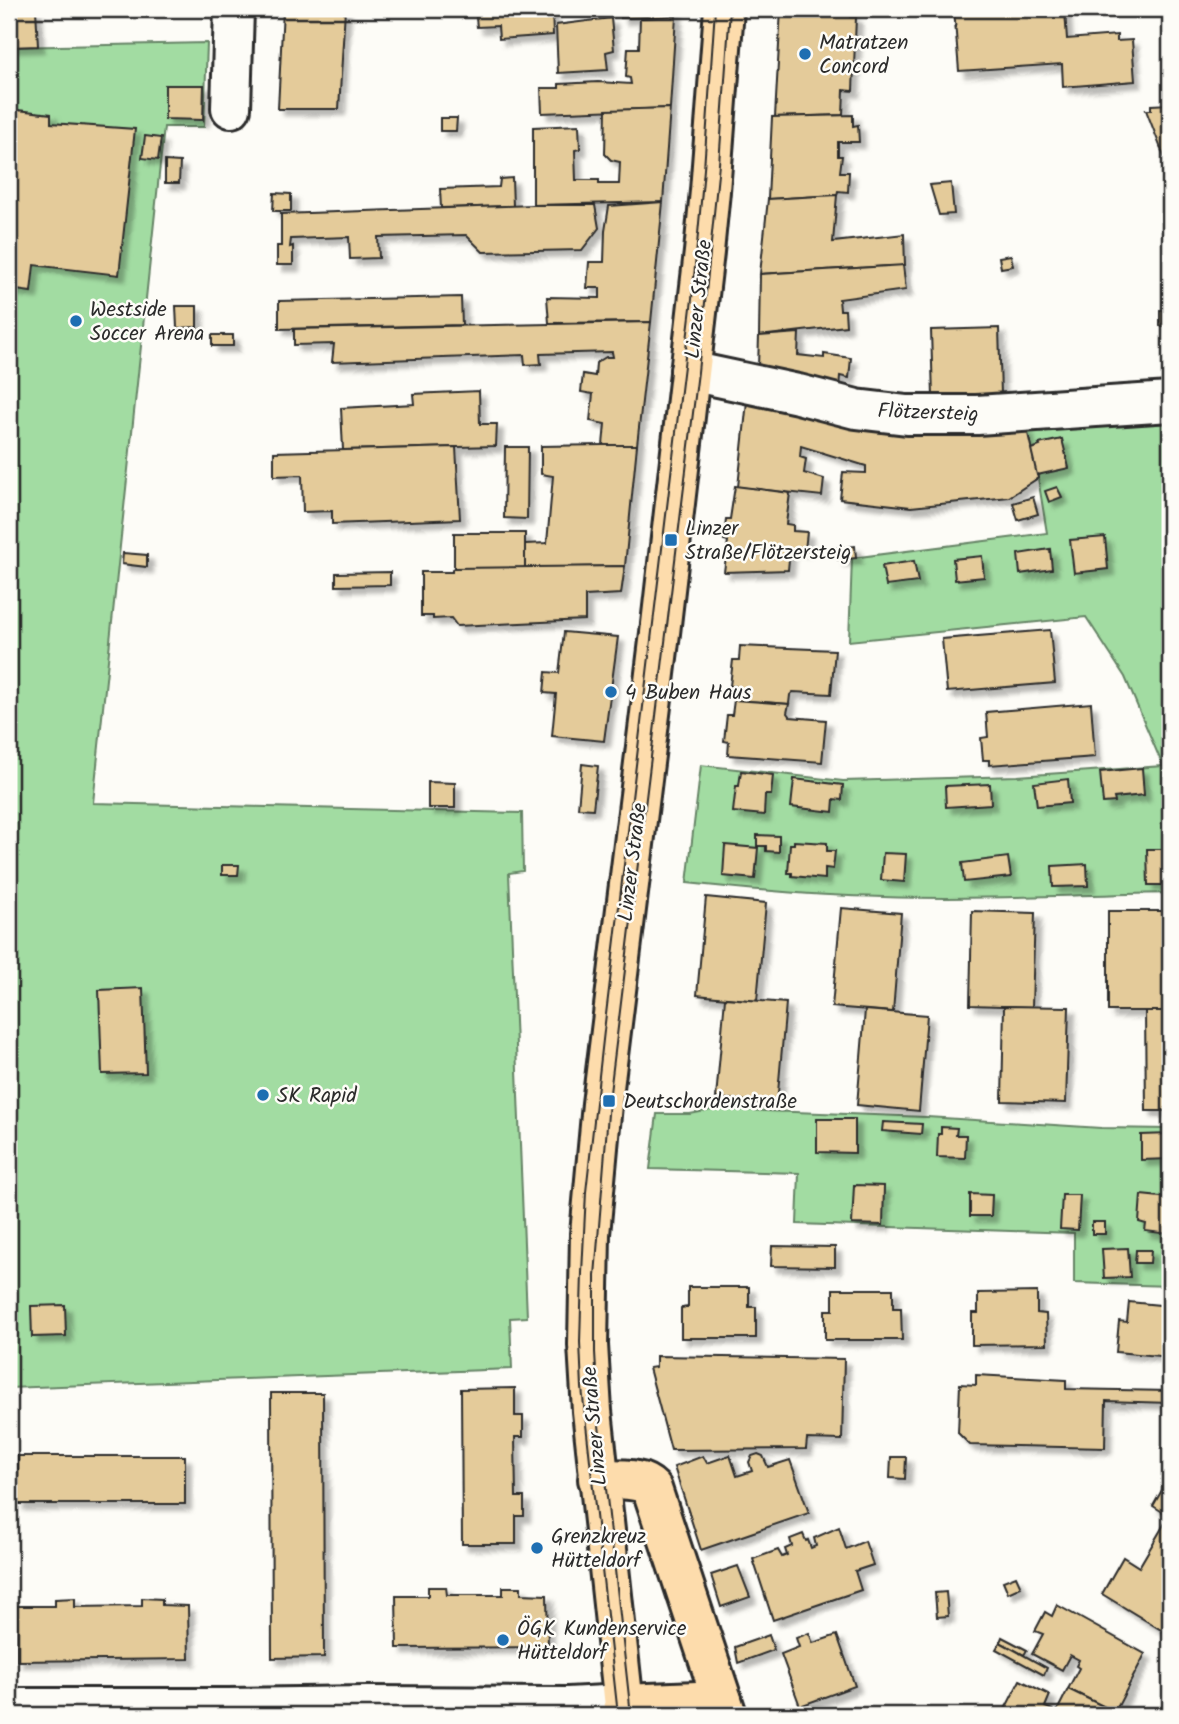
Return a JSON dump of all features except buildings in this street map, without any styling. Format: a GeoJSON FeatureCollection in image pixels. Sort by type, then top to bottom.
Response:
{"type":"FeatureCollection","features":[{"type":"Feature","properties":{"kind":"main road","name":"Linzer Straße"},"geometry":{"type":"LineString","coordinates":[[625,1709],[592,1412],[588,1345],[590,1234],[602,1104],[691,371],[710,191],[724,9]]}},
{"type":"Feature","properties":{"kind":"main road"},"geometry":{"type":"LineString","coordinates":[[598,1479],[638,1481],[652,1489],[725,1707],[625,1709]]}},
{"type":"Feature","properties":{"kind":"street"},"geometry":{"type":"LineString","coordinates":[[231,108],[234,9]]}},
{"type":"Feature","properties":{"kind":"street","name":"Flötzersteig"},"geometry":{"type":"LineString","coordinates":[[691,371],[856,409],[907,415],[976,415],[1170,402]]}},
{"type":"Feature","properties":{"kind":"street"},"geometry":{"type":"LineString","coordinates":[[9,1708],[386,1711],[568,1707],[625,1709]]}},
{"type":"Feature","properties":{"kind":"green space","name":"SK Rapid"},"geometry":{"type":"Polygon","coordinates":[[[207,43],[204,127],[164,127],[93,803],[522,813],[523,871],[509,873],[527,1317],[510,1318],[512,1369],[9,1388],[9,47],[207,43]]]}},
{"type":"Feature","properties":{"kind":"green space"},"geometry":{"type":"Polygon","coordinates":[[[1170,423],[1170,893],[919,898],[809,894],[687,883],[701,765],[843,781],[1017,776],[1163,766],[1125,677],[1086,617],[849,641],[852,558],[1047,533],[1027,429],[1170,423]]]}},
{"type":"Feature","properties":{"kind":"green space"},"geometry":{"type":"Polygon","coordinates":[[[716,1109],[1170,1129],[1170,1286],[1074,1283],[1074,1233],[797,1224],[799,1173],[650,1169],[657,1114],[690,1114],[716,1109]]]}},
{"type":"Feature","properties":{"kind":"tram line"},"geometry":{"type":"LineString","coordinates":[[618,1715],[582,1388],[580,1342],[586,1192],[692,299],[715,9]]}},
{"type":"Feature","properties":{"kind":"tram line"},"geometry":{"type":"LineString","coordinates":[[631,1715],[599,1425],[595,1276],[609,1101],[698,372],[719,164],[730,9]]}},
{"type":"Feature","properties":{"kind":"place","name":"Matratzen Concord"},"geometry":{"type":"Point","coordinates":[805,54]}},
{"type":"Feature","properties":{"kind":"place","name":"Westside Soccer Arena"},"geometry":{"type":"Point","coordinates":[76,321]}},
{"type":"Feature","properties":{"kind":"place","name":"Linzer Straße/Flötzersteig"},"geometry":{"type":"Point","coordinates":[671,540]}},
{"type":"Feature","properties":{"kind":"place","name":"4 Buben Haus"},"geometry":{"type":"Point","coordinates":[611,692]}},
{"type":"Feature","properties":{"kind":"place","name":"SK Rapid"},"geometry":{"type":"Point","coordinates":[263,1095]}},
{"type":"Feature","properties":{"kind":"place","name":"Deutschordenstraße"},"geometry":{"type":"Point","coordinates":[609,1101]}},
{"type":"Feature","properties":{"kind":"place","name":"Grenzkreuz Hütteldorf"},"geometry":{"type":"Point","coordinates":[537,1548]}},
{"type":"Feature","properties":{"kind":"place","name":"ÖGK Kundenservice Hütteldorf"},"geometry":{"type":"Point","coordinates":[503,1640]}}]}
